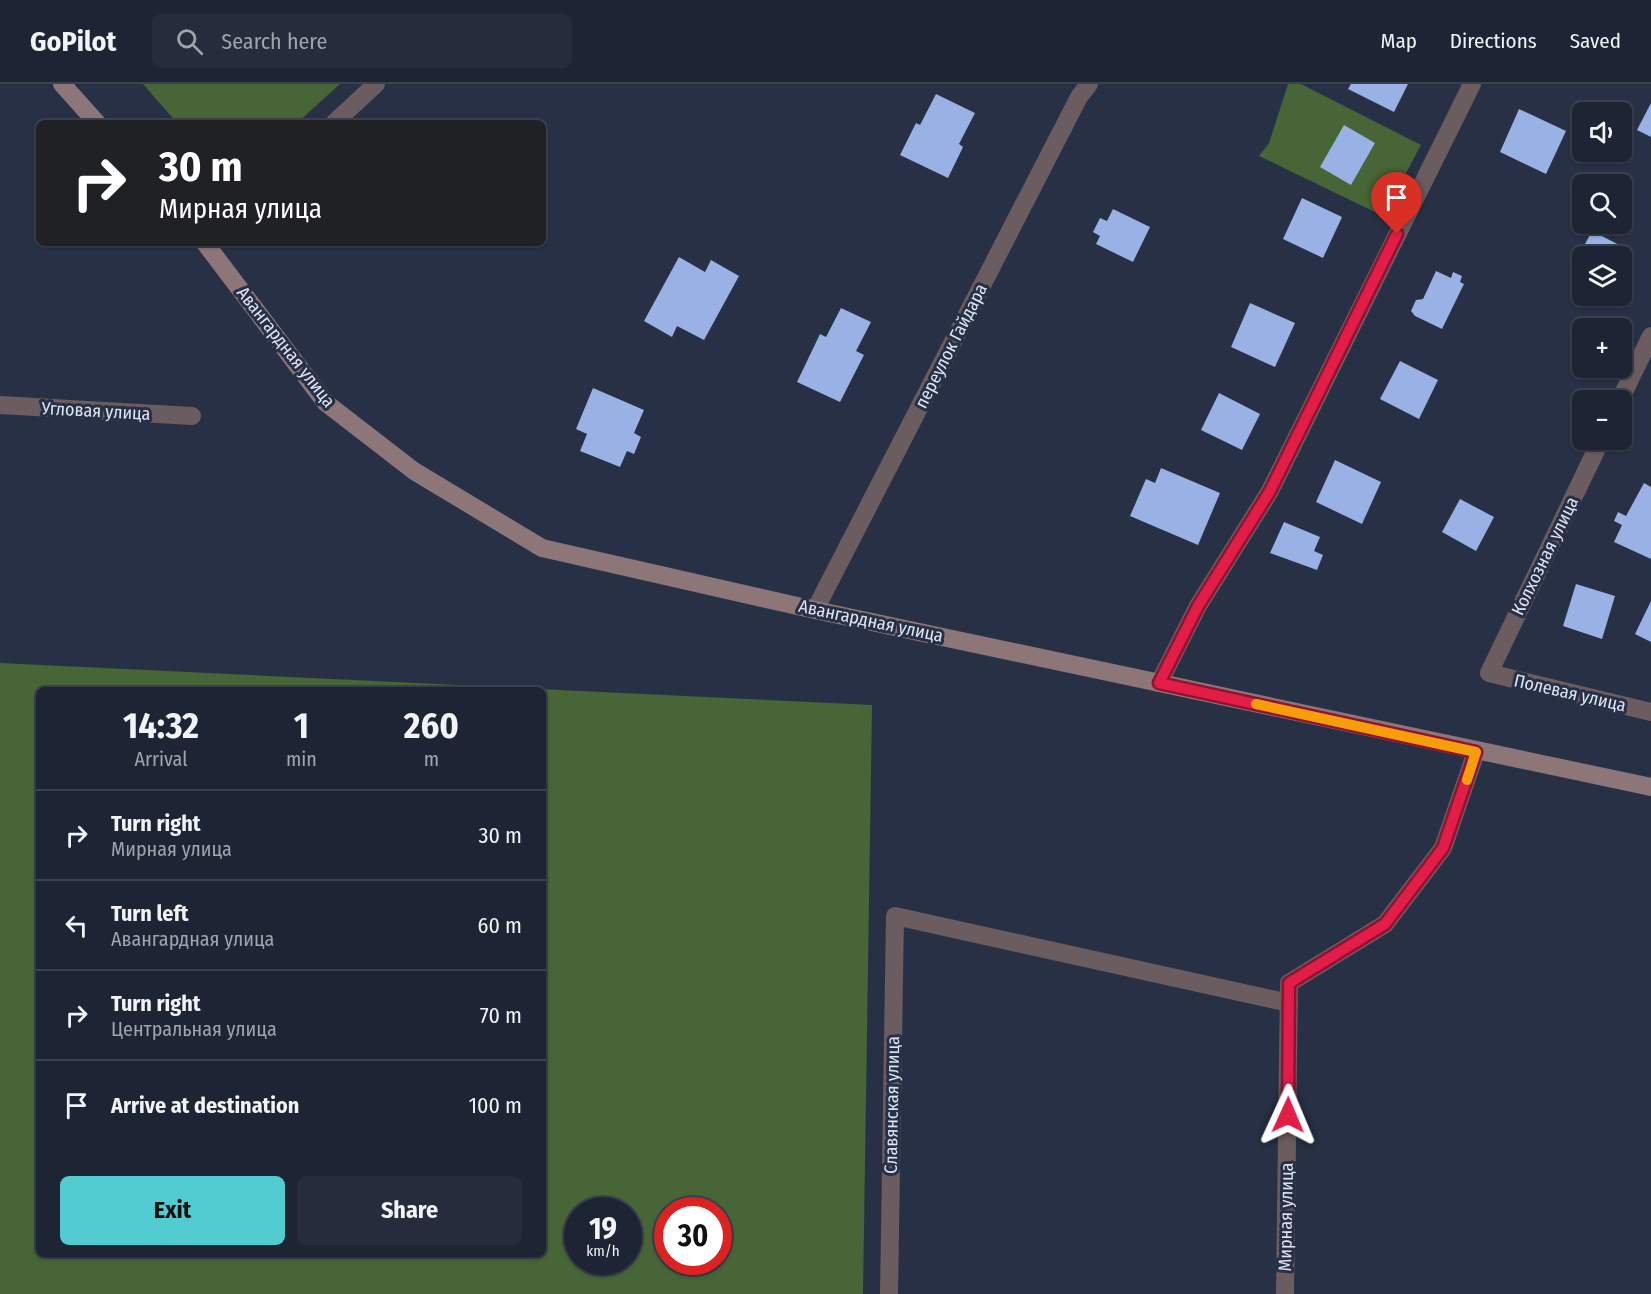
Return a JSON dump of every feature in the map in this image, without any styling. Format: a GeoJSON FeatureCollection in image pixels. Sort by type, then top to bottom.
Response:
{"type":"FeatureCollection","features":[{"type":"Feature","properties":{"kind":"main road"},"geometry":{"type":"LineString","coordinates":[[62,84],[94,120]]}},
{"type":"Feature","properties":{"kind":"main road","name":"Авангардная улица"},"geometry":{"type":"LineString","coordinates":[[207,246],[326,403],[414,471],[542,548],[815,609],[1651,788]]}},
{"type":"Feature","properties":{"kind":"street"},"geometry":{"type":"LineString","coordinates":[[337,120],[376,84]]}},
{"type":"Feature","properties":{"kind":"street","name":"переулок Гайдара"},"geometry":{"type":"LineString","coordinates":[[815,609],[1079,97],[1089,84]]}},
{"type":"Feature","properties":{"kind":"street"},"geometry":{"type":"LineString","coordinates":[[1159,683],[1198,606],[1270,491],[1472,84]]}},
{"type":"Feature","properties":{"kind":"street"},"geometry":{"type":"LineString","coordinates":[[1625,390],[1651,336]]}},
{"type":"Feature","properties":{"kind":"street","name":"Угловая улица"},"geometry":{"type":"LineString","coordinates":[[0,405],[192,416]]}},
{"type":"Feature","properties":{"kind":"street","name":"Колхозная улица"},"geometry":{"type":"LineString","coordinates":[[1489,673],[1596,450]]}},
{"type":"Feature","properties":{"kind":"street","name":"Полевая улица"},"geometry":{"type":"LineString","coordinates":[[1489,673],[1651,712]]}},
{"type":"Feature","properties":{"kind":"street","name":"Мирная улица"},"geometry":{"type":"LineString","coordinates":[[1285,1294],[1289,983],[1385,924],[1443,848],[1476,752]]}},
{"type":"Feature","properties":{"kind":"street","name":"Славянская улица"},"geometry":{"type":"LineString","coordinates":[[889,1294],[895,916],[1289,1003]]}},
{"type":"Feature","properties":{"kind":"green space"},"geometry":{"type":"Polygon","coordinates":[[[143,84],[340,84],[300,120],[174,120],[143,84]]]}},
{"type":"Feature","properties":{"kind":"green space"},"geometry":{"type":"Polygon","coordinates":[[[1288,84],[1301,84],[1421,145],[1383,216],[1259,156],[1269,143],[1288,84]]]}},
{"type":"Feature","properties":{"kind":"green space"},"geometry":{"type":"Polygon","coordinates":[[[0,663],[498,687],[36,687],[36,1257],[546,1257],[546,689],[872,705],[863,1294],[0,1294],[0,663]]]}},
{"type":"Feature","properties":{"kind":"building"},"geometry":{"type":"Polygon","coordinates":[[[1351,84],[1408,84],[1394,112],[1348,89],[1351,84]]]}},
{"type":"Feature","properties":{"kind":"building"},"geometry":{"type":"Polygon","coordinates":[[[936,94],[975,113],[959,144],[963,147],[948,178],[900,155],[916,123],[920,125],[936,94]]]}},
{"type":"Feature","properties":{"kind":"building"},"geometry":{"type":"Polygon","coordinates":[[[1651,103],[1651,137],[1637,130],[1651,103]]]}},
{"type":"Feature","properties":{"kind":"building"},"geometry":{"type":"Polygon","coordinates":[[[1519,109],[1566,131],[1546,174],[1500,152],[1519,109]]]}},
{"type":"Feature","properties":{"kind":"building"},"geometry":{"type":"Polygon","coordinates":[[[1344,125],[1375,143],[1351,185],[1320,167],[1344,125]]]}},
{"type":"Feature","properties":{"kind":"building"},"geometry":{"type":"Polygon","coordinates":[[[1302,198],[1342,217],[1323,258],[1283,239],[1302,198]]]}},
{"type":"Feature","properties":{"kind":"building"},"geometry":{"type":"Polygon","coordinates":[[[1113,209],[1150,227],[1133,262],[1096,244],[1100,236],[1093,232],[1100,218],[1107,221],[1113,209]]]}},
{"type":"Feature","properties":{"kind":"building"},"geometry":{"type":"Polygon","coordinates":[[[1590,234],[1598,234],[1621,246],[1584,246],[1590,234]]]}},
{"type":"Feature","properties":{"kind":"building"},"geometry":{"type":"Polygon","coordinates":[[[679,257],[705,272],[711,260],[739,276],[704,340],[677,326],[672,337],[644,321],[679,257]]]}},
{"type":"Feature","properties":{"kind":"building"},"geometry":{"type":"Polygon","coordinates":[[[1436,271],[1451,278],[1453,272],[1462,276],[1460,282],[1464,284],[1442,329],[1415,316],[1411,311],[1416,300],[1423,299],[1436,271]]]}},
{"type":"Feature","properties":{"kind":"building"},"geometry":{"type":"Polygon","coordinates":[[[1250,303],[1295,323],[1275,367],[1231,347],[1250,303]]]}},
{"type":"Feature","properties":{"kind":"building"},"geometry":{"type":"Polygon","coordinates":[[[841,308],[871,322],[856,351],[864,355],[840,402],[797,382],[820,334],[826,337],[841,308]]]}},
{"type":"Feature","properties":{"kind":"building"},"geometry":{"type":"Polygon","coordinates":[[[1400,361],[1438,380],[1419,419],[1380,399],[1400,361]]]}},
{"type":"Feature","properties":{"kind":"building"},"geometry":{"type":"Polygon","coordinates":[[[593,388],[644,410],[634,433],[641,437],[634,454],[627,451],[620,467],[580,451],[587,434],[576,429],[593,388]]]}},
{"type":"Feature","properties":{"kind":"building"},"geometry":{"type":"Polygon","coordinates":[[[1219,393],[1260,414],[1242,450],[1201,430],[1219,393]]]}},
{"type":"Feature","properties":{"kind":"building"},"geometry":{"type":"Polygon","coordinates":[[[1335,460],[1381,482],[1362,524],[1316,502],[1335,460]]]}},
{"type":"Feature","properties":{"kind":"building"},"geometry":{"type":"Polygon","coordinates":[[[1161,468],[1220,493],[1198,545],[1130,516],[1146,479],[1155,483],[1161,468]]]}},
{"type":"Feature","properties":{"kind":"building"},"geometry":{"type":"Polygon","coordinates":[[[1644,483],[1651,487],[1651,559],[1614,542],[1622,525],[1614,521],[1618,512],[1626,516],[1644,483]]]}},
{"type":"Feature","properties":{"kind":"building"},"geometry":{"type":"Polygon","coordinates":[[[1460,499],[1494,517],[1476,551],[1442,532],[1460,499]]]}},
{"type":"Feature","properties":{"kind":"building"},"geometry":{"type":"Polygon","coordinates":[[[1284,522],[1320,537],[1314,551],[1323,555],[1317,570],[1270,553],[1284,522]]]}},
{"type":"Feature","properties":{"kind":"building"},"geometry":{"type":"Polygon","coordinates":[[[1576,584],[1615,596],[1602,639],[1563,626],[1576,584]]]}},
{"type":"Feature","properties":{"kind":"building"},"geometry":{"type":"Polygon","coordinates":[[[1651,601],[1651,642],[1635,634],[1651,601]]]}},
{"type":"Feature","properties":{"kind":"slow traffic"},"geometry":{"type":"LineString","coordinates":[[1256,704],[1476,752],[1467,780]]}},
{"type":"Feature","properties":{"kind":"route"},"geometry":{"type":"LineString","coordinates":[[1288,1115],[1289,983],[1385,924],[1443,848],[1476,752],[1159,683],[1198,606],[1270,491],[1397,234]]}}]}
